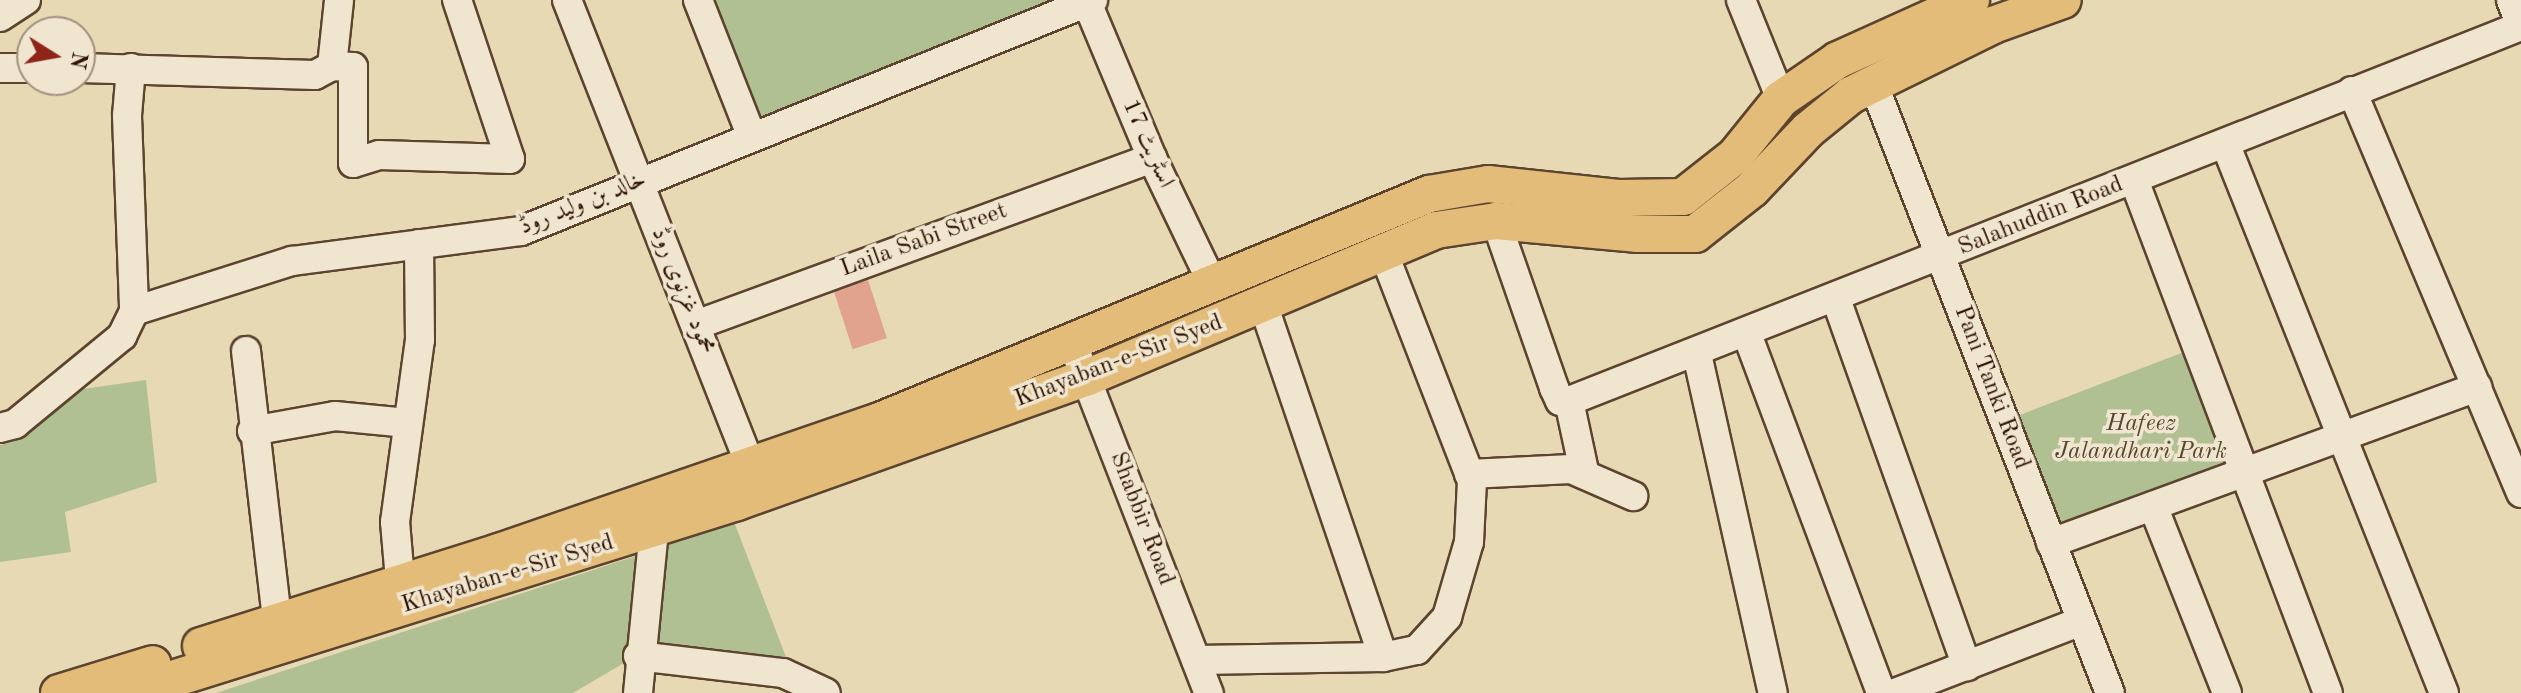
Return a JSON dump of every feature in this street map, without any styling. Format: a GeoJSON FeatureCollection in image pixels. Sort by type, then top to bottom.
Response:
{"type":"FeatureCollection","features":[{"type":"Feature","properties":{"kind":"main road","name":"Khayaban-e-Sir Syed"},"geometry":{"type":"LineString","coordinates":[[128,693],[654,529],[756,479],[1213,285],[1459,187],[1683,197],[1735,156],[1781,99],[1838,60],[1971,0]]}},
{"type":"Feature","properties":{"kind":"main road","name":"Khayaban-e-Sir Syed"},"geometry":{"type":"LineString","coordinates":[[59,693],[400,580],[756,479],[1086,378],[1436,230],[1496,221],[1623,233],[1695,234],[1752,189],[1808,130],[1873,83],[1993,25],[2063,0]]}},
{"type":"Feature","properties":{"kind":"street"},"geometry":{"type":"LineString","coordinates":[[0,17],[26,0]]}},
{"type":"Feature","properties":{"kind":"street"},"geometry":{"type":"LineString","coordinates":[[332,66],[339,0]]}},
{"type":"Feature","properties":{"kind":"street"},"geometry":{"type":"LineString","coordinates":[[96,68],[315,75],[332,66],[353,67],[353,163],[379,155],[510,159],[457,0]]}},
{"type":"Feature","properties":{"kind":"street","name":"محمود غزنوی روڈ"},"geometry":{"type":"LineString","coordinates":[[567,0],[756,479]]}},
{"type":"Feature","properties":{"kind":"street"},"geometry":{"type":"LineString","coordinates":[[698,0],[752,137]]}},
{"type":"Feature","properties":{"kind":"street"},"geometry":{"type":"LineString","coordinates":[[1741,0],[1781,99]]}},
{"type":"Feature","properties":{"kind":"street"},"geometry":{"type":"LineString","coordinates":[[2511,0],[2521,26]]}},
{"type":"Feature","properties":{"kind":"street","name":"خالد بن ولید روڈ"},"geometry":{"type":"LineString","coordinates":[[134,311],[292,261],[521,231],[1089,1]]}},
{"type":"Feature","properties":{"kind":"street","name":"اسٹریٹ 17"},"geometry":{"type":"LineString","coordinates":[[1089,1],[1152,158],[1213,285]]}},
{"type":"Feature","properties":{"kind":"street","name":"Salahuddin Road"},"geometry":{"type":"LineString","coordinates":[[1565,401],[1697,354],[2521,26]]}},
{"type":"Feature","properties":{"kind":"street"},"geometry":{"type":"LineString","coordinates":[[0,428],[15,424],[122,336],[134,311],[127,116],[131,68]]}},
{"type":"Feature","properties":{"kind":"street","name":"Pani Tanki Road"},"geometry":{"type":"LineString","coordinates":[[1873,83],[2110,693]]}},
{"type":"Feature","properties":{"kind":"street"},"geometry":{"type":"LineString","coordinates":[[2352,91],[2521,493]]}},
{"type":"Feature","properties":{"kind":"street"},"geometry":{"type":"LineString","coordinates":[[2225,143],[2444,693]]}},
{"type":"Feature","properties":{"kind":"street","name":"Laila Sabi Street"},"geometry":{"type":"LineString","coordinates":[[696,325],[1152,158]]}},
{"type":"Feature","properties":{"kind":"street"},"geometry":{"type":"LineString","coordinates":[[2134,180],[2328,693]]}},
{"type":"Feature","properties":{"kind":"street"},"geometry":{"type":"LineString","coordinates":[[1496,221],[1565,401],[1584,471]]}},
{"type":"Feature","properties":{"kind":"street"},"geometry":{"type":"LineString","coordinates":[[400,580],[395,522],[420,340],[419,244]]}},
{"type":"Feature","properties":{"kind":"street"},"geometry":{"type":"LineString","coordinates":[[1196,660],[1383,657],[1417,650],[1447,617],[1469,542],[1469,474],[1383,251]]}},
{"type":"Feature","properties":{"kind":"street"},"geometry":{"type":"LineString","coordinates":[[1836,299],[1967,666]]}},
{"type":"Feature","properties":{"kind":"street"},"geometry":{"type":"LineString","coordinates":[[1263,304],[1383,657]]}},
{"type":"Feature","properties":{"kind":"street"},"geometry":{"type":"LineString","coordinates":[[1747,334],[1881,693]]}},
{"type":"Feature","properties":{"kind":"street","name":"Shabbir Road"},"geometry":{"type":"LineString","coordinates":[[1073,345],[1209,693]]}},
{"type":"Feature","properties":{"kind":"street"},"geometry":{"type":"LineString","coordinates":[[246,351],[252,431],[277,619]]}},
{"type":"Feature","properties":{"kind":"street"},"geometry":{"type":"LineString","coordinates":[[1697,354],[1773,693]]}},
{"type":"Feature","properties":{"kind":"street"},"geometry":{"type":"LineString","coordinates":[[2051,543],[2477,387]]}},
{"type":"Feature","properties":{"kind":"street"},"geometry":{"type":"LineString","coordinates":[[252,431],[335,416],[408,423]]}},
{"type":"Feature","properties":{"kind":"street"},"geometry":{"type":"LineString","coordinates":[[1469,474],[1584,471],[1633,496]]}},
{"type":"Feature","properties":{"kind":"street"},"geometry":{"type":"LineString","coordinates":[[2153,506],[2227,693]]}},
{"type":"Feature","properties":{"kind":"street"},"geometry":{"type":"LineString","coordinates":[[654,529],[638,672],[783,673],[826,693]]}},
{"type":"Feature","properties":{"kind":"street"},"geometry":{"type":"LineString","coordinates":[[1895,693],[2082,621]]}},
{"type":"Feature","properties":{"kind":"green space"},"geometry":{"type":"Polygon","coordinates":[[[711,0],[1055,0],[758,118],[711,0]]]}},
{"type":"Feature","properties":{"kind":"green space","name":"Hafeez Jalandhari Park"},"geometry":{"type":"Polygon","coordinates":[[[2197,347],[2245,472],[2052,546],[2004,421],[2197,347]]]}},
{"type":"Feature","properties":{"kind":"green space"},"geometry":{"type":"Polygon","coordinates":[[[146,380],[157,482],[65,512],[71,552],[0,562],[0,445],[14,442],[76,390],[146,380]]]}},
{"type":"Feature","properties":{"kind":"green space"},"geometry":{"type":"Polygon","coordinates":[[[733,519],[786,657],[652,647],[662,547],[733,519]]]}},
{"type":"Feature","properties":{"kind":"green space"},"geometry":{"type":"Polygon","coordinates":[[[651,551],[634,657],[573,693],[216,693],[651,551]]]}},
{"type":"Feature","properties":{"kind":"building"},"geometry":{"type":"Polygon","coordinates":[[[868,280],[887,338],[853,349],[834,291],[868,280]]]}}]}
